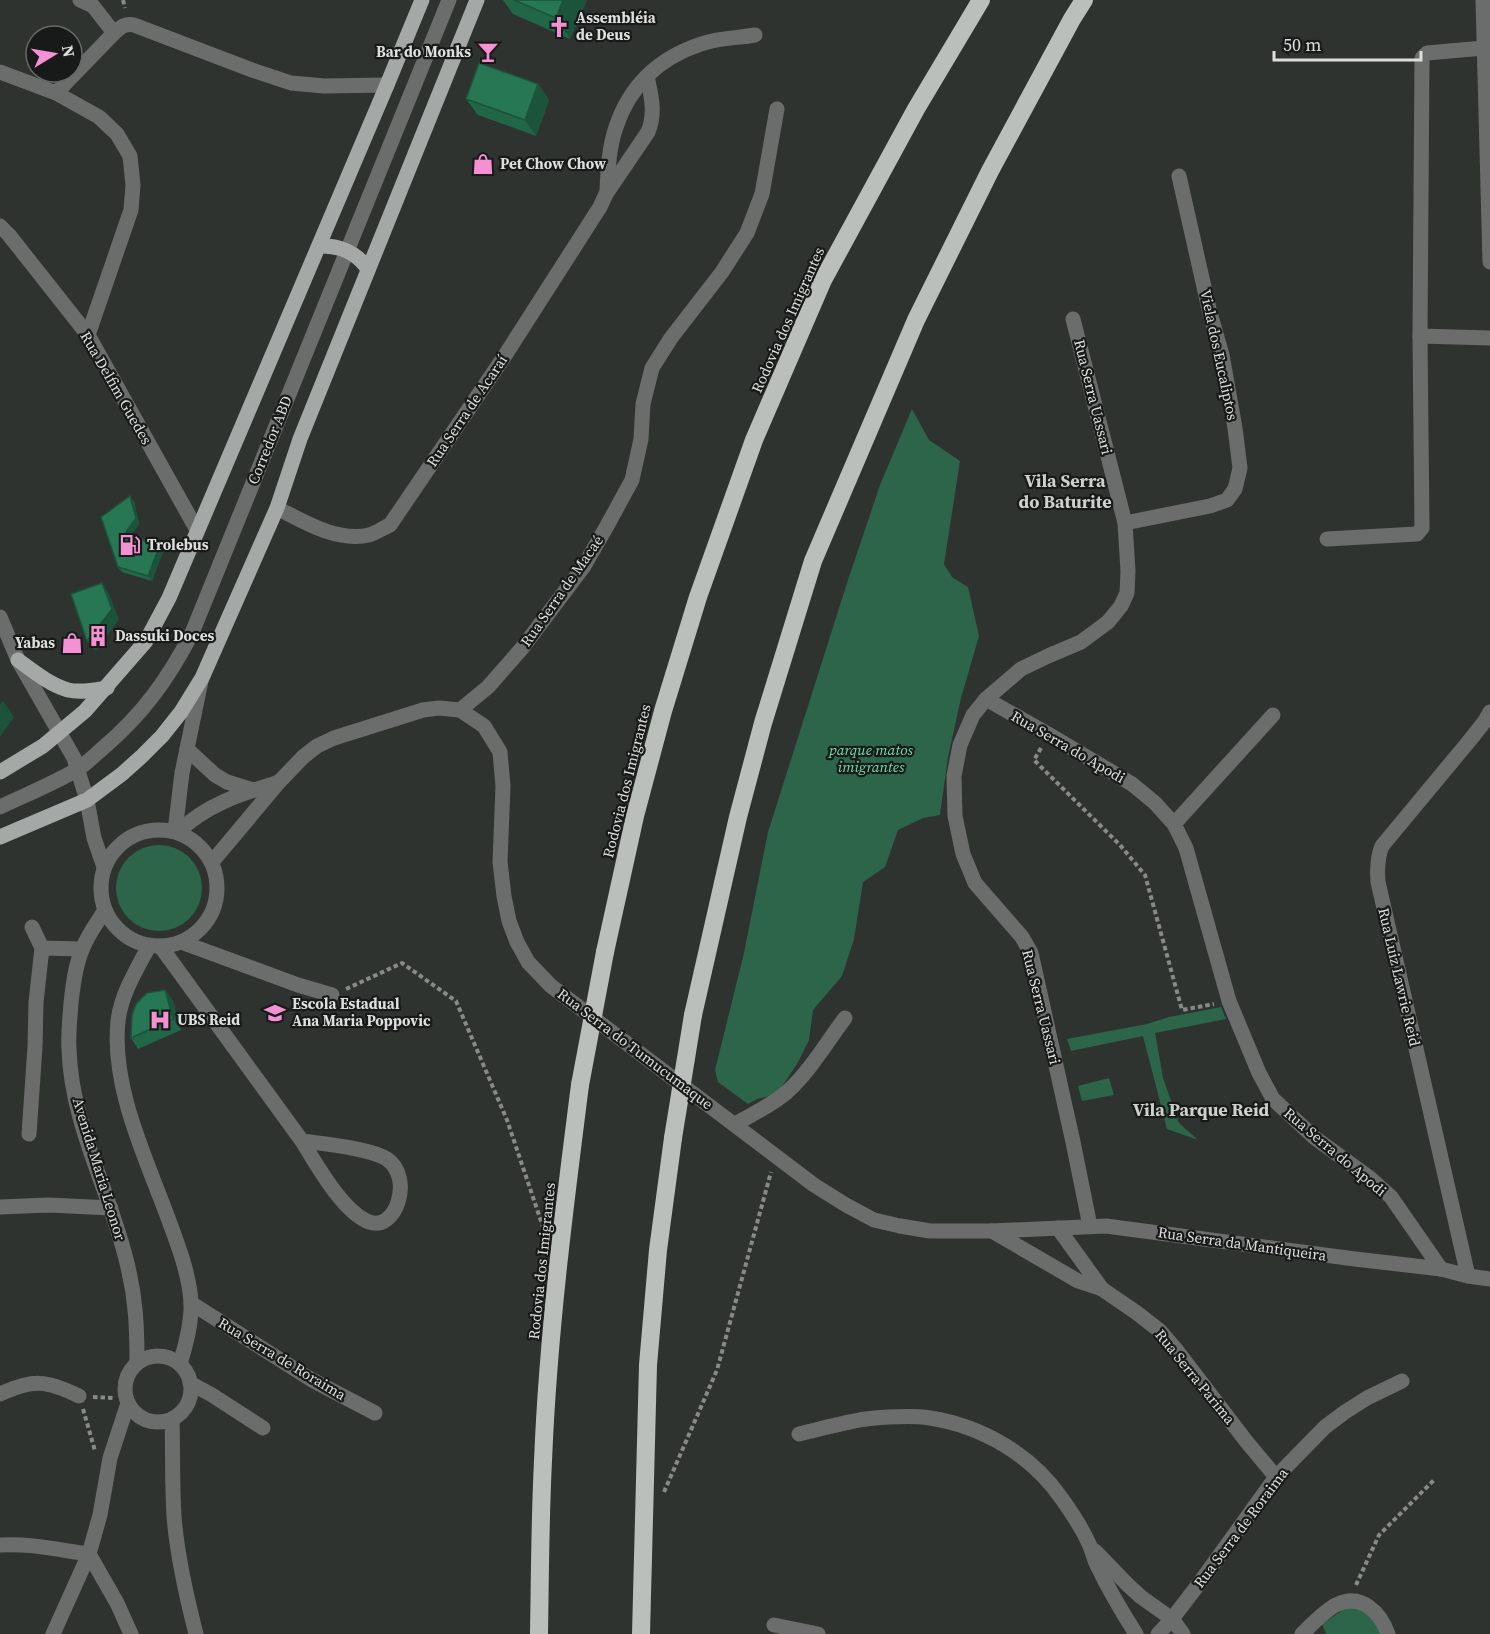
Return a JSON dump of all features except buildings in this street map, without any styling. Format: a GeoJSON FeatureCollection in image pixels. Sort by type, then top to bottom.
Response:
{"type":"FeatureCollection","features":[{"type":"Feature","properties":{"kind":"highway","name":"Rodovia dos Imigrantes"},"geometry":{"type":"LineString","coordinates":[[539,1634],[543,1460],[551,1341],[580,1085],[605,952],[635,816],[663,711],[698,597],[754,440],[823,280],[916,109],[981,0]]}},
{"type":"Feature","properties":{"kind":"highway"},"geometry":{"type":"LineString","coordinates":[[641,1634],[648,1365],[658,1250],[693,1015],[738,817],[813,561],[916,320],[990,171],[1084,0]]}},
{"type":"Feature","properties":{"kind":"main road"},"geometry":{"type":"LineString","coordinates":[[0,772],[44,746],[85,711],[146,641],[158,620],[422,0]]}},
{"type":"Feature","properties":{"kind":"main road"},"geometry":{"type":"LineString","coordinates":[[0,837],[87,800],[122,774],[162,736],[202,678],[277,508],[300,439],[477,0]]}},
{"type":"Feature","properties":{"kind":"main road"},"geometry":{"type":"LineString","coordinates":[[318,246],[347,250],[356,255],[368,269]]}},
{"type":"Feature","properties":{"kind":"main road"},"geometry":{"type":"LineString","coordinates":[[18,660],[52,683],[69,690],[107,688]]}},
{"type":"Feature","properties":{"kind":"street"},"geometry":{"type":"LineString","coordinates":[[80,0],[93,6],[114,33]]}},
{"type":"Feature","properties":{"kind":"street","name":"Corredor ABD"},"geometry":{"type":"LineString","coordinates":[[0,807],[78,769],[140,714],[176,664],[449,0]]}},
{"type":"Feature","properties":{"kind":"street"},"geometry":{"type":"LineString","coordinates":[[1483,0],[1490,262]]}},
{"type":"Feature","properties":{"kind":"street"},"geometry":{"type":"LineString","coordinates":[[56,93],[121,26],[128,24],[291,83],[324,86],[387,85]]}},
{"type":"Feature","properties":{"kind":"street","name":"Rua Serra de Acaraí"},"geometry":{"type":"LineString","coordinates":[[606,194],[615,127],[632,92],[653,69],[703,43],[755,35]]}},
{"type":"Feature","properties":{"kind":"street"},"geometry":{"type":"LineString","coordinates":[[1327,539],[1417,534],[1422,528],[1420,336],[1422,58],[1427,53],[1484,48]]}},
{"type":"Feature","properties":{"kind":"street"},"geometry":{"type":"LineString","coordinates":[[0,72],[56,93],[99,117],[117,134],[130,156],[133,185],[131,210],[88,335]]}},
{"type":"Feature","properties":{"kind":"street","name":"Rua Serra de Acaraí"},"geometry":{"type":"LineString","coordinates":[[277,508],[324,531],[353,537],[371,534],[390,525],[504,357],[606,194],[648,132],[652,123],[652,102],[647,76]]}},
{"type":"Feature","properties":{"kind":"street","name":"Rua Serra de Macaé"},"geometry":{"type":"LineString","coordinates":[[460,710],[488,687],[523,647],[584,566],[618,507],[632,480],[641,438],[643,404],[652,368],[671,338],[722,272],[747,233],[762,194],[777,109]]}},
{"type":"Feature","properties":{"kind":"street","name":"Viela dos Eucaliptos"},"geometry":{"type":"LineString","coordinates":[[1125,523],[1210,506],[1227,500],[1235,489],[1240,468],[1222,355],[1209,309],[1179,176]]}},
{"type":"Feature","properties":{"kind":"street","name":"Rua Delfim Guedes"},"geometry":{"type":"LineString","coordinates":[[0,226],[88,335],[197,530]]}},
{"type":"Feature","properties":{"kind":"street","name":"Rua Serra Uassari"},"geometry":{"type":"LineString","coordinates":[[1074,319],[1125,523],[1127,593],[1121,606],[1108,622],[1081,642],[1021,669],[986,699],[973,716],[960,745],[954,776],[955,816],[963,854],[975,883],[1022,937],[1030,953],[1090,1226]]}},
{"type":"Feature","properties":{"kind":"street"},"geometry":{"type":"LineString","coordinates":[[1420,336],[1490,338]]}},
{"type":"Feature","properties":{"kind":"street"},"geometry":{"type":"LineString","coordinates":[[0,617],[18,660],[61,733],[78,769],[94,838],[104,867]]}},
{"type":"Feature","properties":{"kind":"street"},"geometry":{"type":"LineString","coordinates":[[176,832],[182,773],[202,678]]}},
{"type":"Feature","properties":{"kind":"street","name":"Rua Serra do Apodi"},"geometry":{"type":"LineString","coordinates":[[986,699],[1132,784],[1155,803],[1174,824],[1185,848],[1229,1001],[1259,1074],[1273,1099],[1315,1138],[1370,1178],[1390,1197],[1441,1269]]}},
{"type":"Feature","properties":{"kind":"street"},"geometry":{"type":"LineString","coordinates":[[212,862],[279,782],[303,757],[317,747],[334,738],[423,710],[439,708],[460,710]]}},
{"type":"Feature","properties":{"kind":"street","name":"Rua Serra do Tumucumaque"},"geometry":{"type":"LineString","coordinates":[[460,710],[484,726],[500,752],[503,786],[500,862],[509,921],[528,962],[551,986],[814,1185],[846,1205],[874,1220],[900,1226],[930,1231],[992,1231]]}},
{"type":"Feature","properties":{"kind":"street","name":"Rua Luiz Lawrie Reid"},"geometry":{"type":"LineString","coordinates":[[1468,1276],[1380,894],[1377,867],[1378,855],[1382,846],[1470,740],[1490,712]]}},
{"type":"Feature","properties":{"kind":"street"},"geometry":{"type":"LineString","coordinates":[[1174,824],[1273,715]]}},
{"type":"Feature","properties":{"kind":"street"},"geometry":{"type":"LineString","coordinates":[[187,749],[215,775],[227,782],[253,790]]}},
{"type":"Feature","properties":{"kind":"street"},"geometry":{"type":"LineString","coordinates":[[176,832],[203,811],[279,782]]}},
{"type":"Feature","properties":{"kind":"street"},"geometry":{"type":"LineString","coordinates":[[158,829],[176,832],[191,839],[203,849],[212,862],[217,876],[218,891],[215,906],[200,931],[182,942],[155,946],[131,939],[115,927],[105,910],[101,896],[104,867],[113,852],[125,840],[141,832],[158,829]]}},
{"type":"Feature","properties":{"kind":"street","name":"Avenida Maria Leonor"},"geometry":{"type":"LineString","coordinates":[[105,910],[82,949],[75,971],[69,1050],[82,1125],[127,1261],[136,1312],[137,1363]]}},
{"type":"Feature","properties":{"kind":"street"},"geometry":{"type":"LineString","coordinates":[[29,1134],[36,1002],[42,948],[32,927]]}},
{"type":"Feature","properties":{"kind":"street"},"geometry":{"type":"LineString","coordinates":[[182,942],[298,985],[332,995]]}},
{"type":"Feature","properties":{"kind":"street"},"geometry":{"type":"LineString","coordinates":[[155,946],[302,1141],[339,1197],[357,1214],[370,1222],[380,1222],[389,1216],[401,1195],[401,1181],[396,1170],[387,1160],[370,1153],[336,1145],[302,1141]]}},
{"type":"Feature","properties":{"kind":"street"},"geometry":{"type":"LineString","coordinates":[[155,946],[133,976],[122,1001],[118,1021],[117,1058],[128,1108],[186,1271],[191,1303],[189,1326],[180,1364]]}},
{"type":"Feature","properties":{"kind":"street"},"geometry":{"type":"LineString","coordinates":[[42,948],[82,949]]}},
{"type":"Feature","properties":{"kind":"street"},"geometry":{"type":"LineString","coordinates":[[735,1124],[769,1105],[798,1081],[845,1018]]}},
{"type":"Feature","properties":{"kind":"street"},"geometry":{"type":"LineString","coordinates":[[0,1207],[49,1205],[111,1208]]}},
{"type":"Feature","properties":{"kind":"street","name":"Rua Serra da Mantiqueira"},"geometry":{"type":"LineString","coordinates":[[992,1231],[1106,1226],[1441,1269],[1490,1279]]}},
{"type":"Feature","properties":{"kind":"street","name":"Rua Serra Parima"},"geometry":{"type":"LineString","coordinates":[[1058,1228],[1102,1289]]}},
{"type":"Feature","properties":{"kind":"street","name":"Rua Serra Parima"},"geometry":{"type":"LineString","coordinates":[[992,1231],[1078,1281],[1102,1289],[1160,1331],[1276,1477]]}},
{"type":"Feature","properties":{"kind":"street","name":"Rua Serra de Roraima"},"geometry":{"type":"LineString","coordinates":[[191,1303],[312,1380],[375,1413]]}},
{"type":"Feature","properties":{"kind":"street"},"geometry":{"type":"LineString","coordinates":[[154,1356],[164,1356],[180,1364],[190,1383],[187,1404],[181,1413],[162,1422],[142,1418],[127,1401],[124,1389],[130,1370],[145,1358],[154,1356]]}},
{"type":"Feature","properties":{"kind":"street","name":"Rua Serra de Roraima"},"geometry":{"type":"LineString","coordinates":[[1158,1634],[1202,1581],[1276,1477],[1325,1427],[1367,1398],[1402,1381]]}},
{"type":"Feature","properties":{"kind":"street"},"geometry":{"type":"LineString","coordinates":[[0,1394],[17,1386],[34,1383],[51,1384],[79,1396]]}},
{"type":"Feature","properties":{"kind":"street"},"geometry":{"type":"LineString","coordinates":[[190,1383],[263,1428]]}},
{"type":"Feature","properties":{"kind":"street"},"geometry":{"type":"LineString","coordinates":[[53,1634],[89,1554],[100,1515],[110,1458],[127,1401]]}},
{"type":"Feature","properties":{"kind":"street"},"geometry":{"type":"LineString","coordinates":[[799,1434],[865,1419],[906,1416],[958,1424],[1011,1448],[1039,1470],[1062,1498],[1089,1544],[1096,1565],[1136,1634]]}},
{"type":"Feature","properties":{"kind":"street"},"geometry":{"type":"LineString","coordinates":[[172,1419],[177,1549],[196,1634]]}},
{"type":"Feature","properties":{"kind":"street"},"geometry":{"type":"LineString","coordinates":[[1089,1544],[1141,1597],[1172,1619],[1183,1634]]}},
{"type":"Feature","properties":{"kind":"street"},"geometry":{"type":"LineString","coordinates":[[0,1545],[42,1546],[89,1554]]}},
{"type":"Feature","properties":{"kind":"street"},"geometry":{"type":"LineString","coordinates":[[89,1554],[117,1603],[131,1634]]}},
{"type":"Feature","properties":{"kind":"street"},"geometry":{"type":"LineString","coordinates":[[1302,1634],[1325,1612],[1349,1599],[1362,1602],[1374,1610],[1385,1624],[1388,1634]]}},
{"type":"Feature","properties":{"kind":"street"},"geometry":{"type":"LineString","coordinates":[[774,1625],[818,1634]]}},
{"type":"Feature","properties":{"kind":"path"},"geometry":{"type":"LineString","coordinates":[[1048,734],[1034,760],[1120,845],[1145,875],[1182,1010],[1229,1001]]}},
{"type":"Feature","properties":{"kind":"path"},"geometry":{"type":"LineString","coordinates":[[332,995],[402,963],[456,1001],[507,1120],[543,1229]]}},
{"type":"Feature","properties":{"kind":"path"},"geometry":{"type":"LineString","coordinates":[[661,1498],[717,1370],[776,1154]]}},
{"type":"Feature","properties":{"kind":"path"},"geometry":{"type":"LineString","coordinates":[[95,1452],[79,1396],[127,1401]]}},
{"type":"Feature","properties":{"kind":"path"},"geometry":{"type":"LineString","coordinates":[[1349,1599],[1379,1536],[1435,1479]]}},
{"type":"Feature","properties":{"kind":"green space","name":"parque matos imigrantes"},"geometry":{"type":"Polygon","coordinates":[[[912,409],[929,440],[960,461],[944,564],[952,577],[968,587],[979,636],[961,698],[948,757],[940,815],[923,818],[898,830],[885,867],[863,882],[854,939],[842,976],[813,1010],[809,1040],[797,1064],[777,1094],[748,1104],[718,1082],[715,1070],[744,953],[768,832],[880,485],[912,409]]]}},
{"type":"Feature","properties":{"kind":"green space"},"geometry":{"type":"Polygon","coordinates":[[[159,845],[183,852],[195,864],[202,888],[195,912],[183,924],[159,931],[135,924],[123,912],[116,888],[123,864],[135,852],[159,845]]]}},
{"type":"Feature","properties":{"kind":"green space"},"geometry":{"type":"Polygon","coordinates":[[[1221,1007],[1226,1019],[1155,1033],[1163,1078],[1179,1123],[1198,1140],[1167,1129],[1143,1036],[1071,1051],[1067,1039],[1147,1024],[1169,1017],[1221,1007]]]}},
{"type":"Feature","properties":{"kind":"green space"},"geometry":{"type":"Polygon","coordinates":[[[1109,1078],[1114,1095],[1082,1101],[1078,1086],[1109,1078]]]}},
{"type":"Feature","properties":{"kind":"green space"},"geometry":{"type":"Polygon","coordinates":[[[1349,1606],[1369,1612],[1382,1634],[1326,1634],[1322,1624],[1349,1606]]]}},
{"type":"Feature","properties":{"kind":"place","name":"Assembléia de Deus"},"geometry":{"type":"Point","coordinates":[559,27]}},
{"type":"Feature","properties":{"kind":"place","name":"Bar do Monks"},"geometry":{"type":"Point","coordinates":[488,52]}},
{"type":"Feature","properties":{"kind":"place","name":"Pet Chow Chow"},"geometry":{"type":"Point","coordinates":[483,164]}},
{"type":"Feature","properties":{"kind":"place","name":"Trolebus"},"geometry":{"type":"Point","coordinates":[130,545]}},
{"type":"Feature","properties":{"kind":"place","name":"Dassuki Doces"},"geometry":{"type":"Point","coordinates":[98,636]}},
{"type":"Feature","properties":{"kind":"place","name":"Yabas"},"geometry":{"type":"Point","coordinates":[72,643]}},
{"type":"Feature","properties":{"kind":"place","name":"Escola Estadual Ana Maria Poppovic"},"geometry":{"type":"Point","coordinates":[275,1013]}},
{"type":"Feature","properties":{"kind":"place","name":"UBS Reid"},"geometry":{"type":"Point","coordinates":[160,1020]}},
{"type":"Feature","properties":{"kind":"district","name":"Vila Serra do Baturite"},"geometry":{"type":"Point","coordinates":[1065,491]}},
{"type":"Feature","properties":{"kind":"district","name":"Vila Parque Reid"},"geometry":{"type":"Point","coordinates":[1201,1110]}}]}
